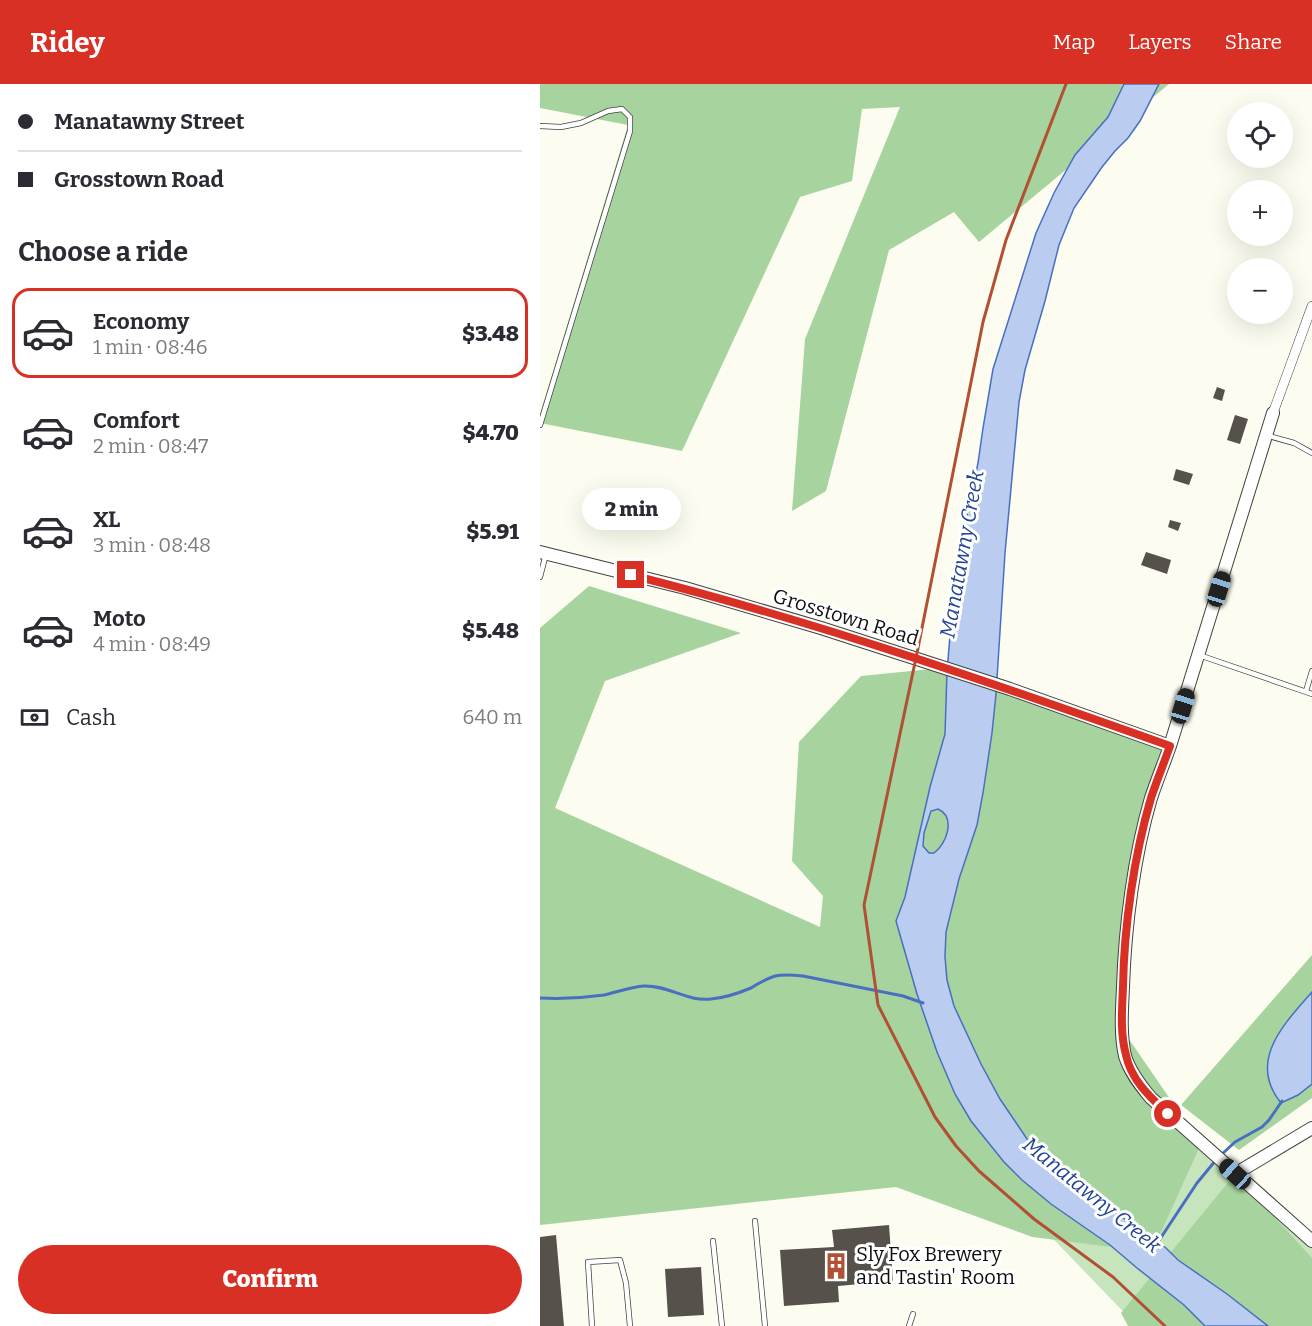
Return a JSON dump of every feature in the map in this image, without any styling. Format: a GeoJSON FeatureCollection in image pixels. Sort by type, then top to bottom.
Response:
{"type":"FeatureCollection","features":[{"type":"Feature","properties":{"kind":"street"},"geometry":{"type":"LineString","coordinates":[[1312,306],[1273,413],[1141,838],[1131,894],[1123,966],[1122,1029],[1126,1057],[1135,1078],[1151,1098],[1312,1241]]}},
{"type":"Feature","properties":{"kind":"street","name":"Grosstown Road"},"geometry":{"type":"LineString","coordinates":[[543,553],[685,588],[821,628],[1010,689],[1170,746]]}},
{"type":"Feature","properties":{"kind":"street"},"geometry":{"type":"LineString","coordinates":[[1235,1174],[1312,1128]]}},
{"type":"Feature","properties":{"kind":"lane"},"geometry":{"type":"LineString","coordinates":[[540,126],[561,127],[581,123],[608,111],[621,109],[630,117],[630,130],[540,425]]}},
{"type":"Feature","properties":{"kind":"lane"},"geometry":{"type":"LineString","coordinates":[[1266,435],[1294,443],[1312,453]]}},
{"type":"Feature","properties":{"kind":"lane"},"geometry":{"type":"LineString","coordinates":[[540,577],[543,553]]}},
{"type":"Feature","properties":{"kind":"lane"},"geometry":{"type":"LineString","coordinates":[[1199,656],[1312,694]]}},
{"type":"Feature","properties":{"kind":"lane"},"geometry":{"type":"LineString","coordinates":[[1306,691],[1312,671]]}},
{"type":"Feature","properties":{"kind":"lane"},"geometry":{"type":"LineString","coordinates":[[755,1221],[765,1326]]}},
{"type":"Feature","properties":{"kind":"lane"},"geometry":{"type":"LineString","coordinates":[[713,1241],[722,1326]]}},
{"type":"Feature","properties":{"kind":"lane"},"geometry":{"type":"LineString","coordinates":[[592,1326],[588,1262],[620,1260],[626,1283],[630,1326]]}},
{"type":"Feature","properties":{"kind":"lane"},"geometry":{"type":"LineString","coordinates":[[909,1326],[913,1314]]}},
{"type":"Feature","properties":{"kind":"green space"},"geometry":{"type":"Polygon","coordinates":[[[540,84],[1169,84],[979,242],[954,212],[889,250],[826,491],[792,511],[805,339],[900,107],[862,109],[852,181],[800,197],[682,451],[540,423],[540,414],[628,125],[540,108],[540,84]]]}},
{"type":"Feature","properties":{"kind":"green space"},"geometry":{"type":"Polygon","coordinates":[[[589,586],[741,633],[605,681],[555,808],[820,927],[823,896],[792,861],[799,742],[861,676],[941,668],[1170,746],[1131,894],[1122,1029],[1201,1144],[1152,1252],[1032,1237],[896,1187],[540,1225],[540,628],[589,586]]]}},
{"type":"Feature","properties":{"kind":"green space"},"geometry":{"type":"Polygon","coordinates":[[[1312,955],[1312,1098],[1239,1150],[1181,1105],[1312,955]]]}},
{"type":"Feature","properties":{"kind":"green space"},"geometry":{"type":"Polygon","coordinates":[[[1151,1098],[1312,1244],[1312,1326],[1137,1326],[1034,1219],[1151,1098]]]}},
{"type":"Feature","properties":{"kind":"green space"},"geometry":{"type":"Polygon","coordinates":[[[1235,1174],[1312,1258],[1312,1326],[1128,1326],[1121,1313],[1235,1174]]]}},
{"type":"Feature","properties":{"kind":"water","name":"Manatawny Creek"},"geometry":{"type":"Polygon","coordinates":[[[1124,84],[1159,84],[1140,121],[1102,167],[1074,208],[1059,245],[1025,370],[1019,402],[1005,553],[992,733],[977,825],[959,879],[946,932],[947,980],[954,1006],[981,1064],[1000,1099],[1027,1139],[1038,1151],[1082,1189],[1166,1248],[1178,1260],[1268,1326],[1205,1326],[1184,1305],[1110,1245],[1051,1204],[1004,1162],[971,1121],[955,1094],[937,1052],[917,994],[896,921],[905,897],[930,787],[945,734],[951,623],[963,534],[978,463],[993,369],[1036,233],[1054,193],[1075,155],[1108,117],[1124,84]],[[938,809],[931,811],[924,833],[923,846],[929,853],[934,853],[939,849],[946,837],[948,824],[944,813],[938,809]]]}},
{"type":"Feature","properties":{"kind":"water"},"geometry":{"type":"Polygon","coordinates":[[[1312,992],[1312,1084],[1298,1095],[1281,1103],[1271,1087],[1268,1058],[1281,1030],[1312,992]]]}},
{"type":"Feature","properties":{"kind":"building"},"geometry":{"type":"Polygon","coordinates":[[[1217,387],[1225,390],[1222,401],[1213,398],[1217,387]]]}},
{"type":"Feature","properties":{"kind":"building"},"geometry":{"type":"Polygon","coordinates":[[[1235,415],[1248,419],[1240,444],[1227,440],[1235,415]]]}},
{"type":"Feature","properties":{"kind":"building"},"geometry":{"type":"Polygon","coordinates":[[[1176,469],[1193,474],[1189,485],[1173,480],[1176,469]]]}},
{"type":"Feature","properties":{"kind":"building"},"geometry":{"type":"Polygon","coordinates":[[[1170,520],[1181,523],[1178,531],[1168,527],[1170,520]]]}},
{"type":"Feature","properties":{"kind":"building"},"geometry":{"type":"Polygon","coordinates":[[[1146,552],[1171,560],[1167,574],[1141,565],[1146,552]]]}},
{"type":"Feature","properties":{"kind":"building","name":"Sly Fox Brewery and Tastin' Room"},"geometry":{"type":"Polygon","coordinates":[[[889,1225],[893,1281],[838,1286],[839,1302],[784,1306],[780,1250],[834,1247],[832,1230],[889,1225]]]}},
{"type":"Feature","properties":{"kind":"building"},"geometry":{"type":"Polygon","coordinates":[[[556,1235],[564,1326],[540,1326],[540,1237],[556,1235]]]}},
{"type":"Feature","properties":{"kind":"building"},"geometry":{"type":"Polygon","coordinates":[[[701,1267],[704,1315],[668,1317],[665,1269],[701,1267]]]}},
{"type":"Feature","properties":{"kind":"waterway"},"geometry":{"type":"LineString","coordinates":[[540,998],[596,996],[634,987],[653,986],[694,998],[711,999],[742,992],[775,976],[789,975],[903,996],[923,1003]]}},
{"type":"Feature","properties":{"kind":"waterway"},"geometry":{"type":"LineString","coordinates":[[1221,1155],[1235,1142],[1262,1127],[1282,1101]]}},
{"type":"Feature","properties":{"kind":"waterway","name":"Manatawny Creek"},"geometry":{"type":"LineString","coordinates":[[1156,1245],[1197,1183],[1216,1160]]}},
{"type":"Feature","properties":{"kind":"railway"},"geometry":{"type":"LineString","coordinates":[[1066,84],[1006,240],[983,322],[864,905],[878,1005],[935,1117],[956,1146],[979,1171],[1034,1219],[1113,1277],[1165,1326]]}},
{"type":"Feature","properties":{"kind":"place","name":"Sly Fox Brewery and Tastin' Room"},"geometry":{"type":"Point","coordinates":[836,1266]}},
{"type":"Feature","properties":{"kind":"route"},"geometry":{"type":"LineString","coordinates":[[631,575],[685,588],[850,637],[1010,689],[1170,746],[1152,797],[1141,838],[1131,894],[1123,966],[1122,1029],[1126,1057],[1135,1078],[1168,1114]]}}]}
